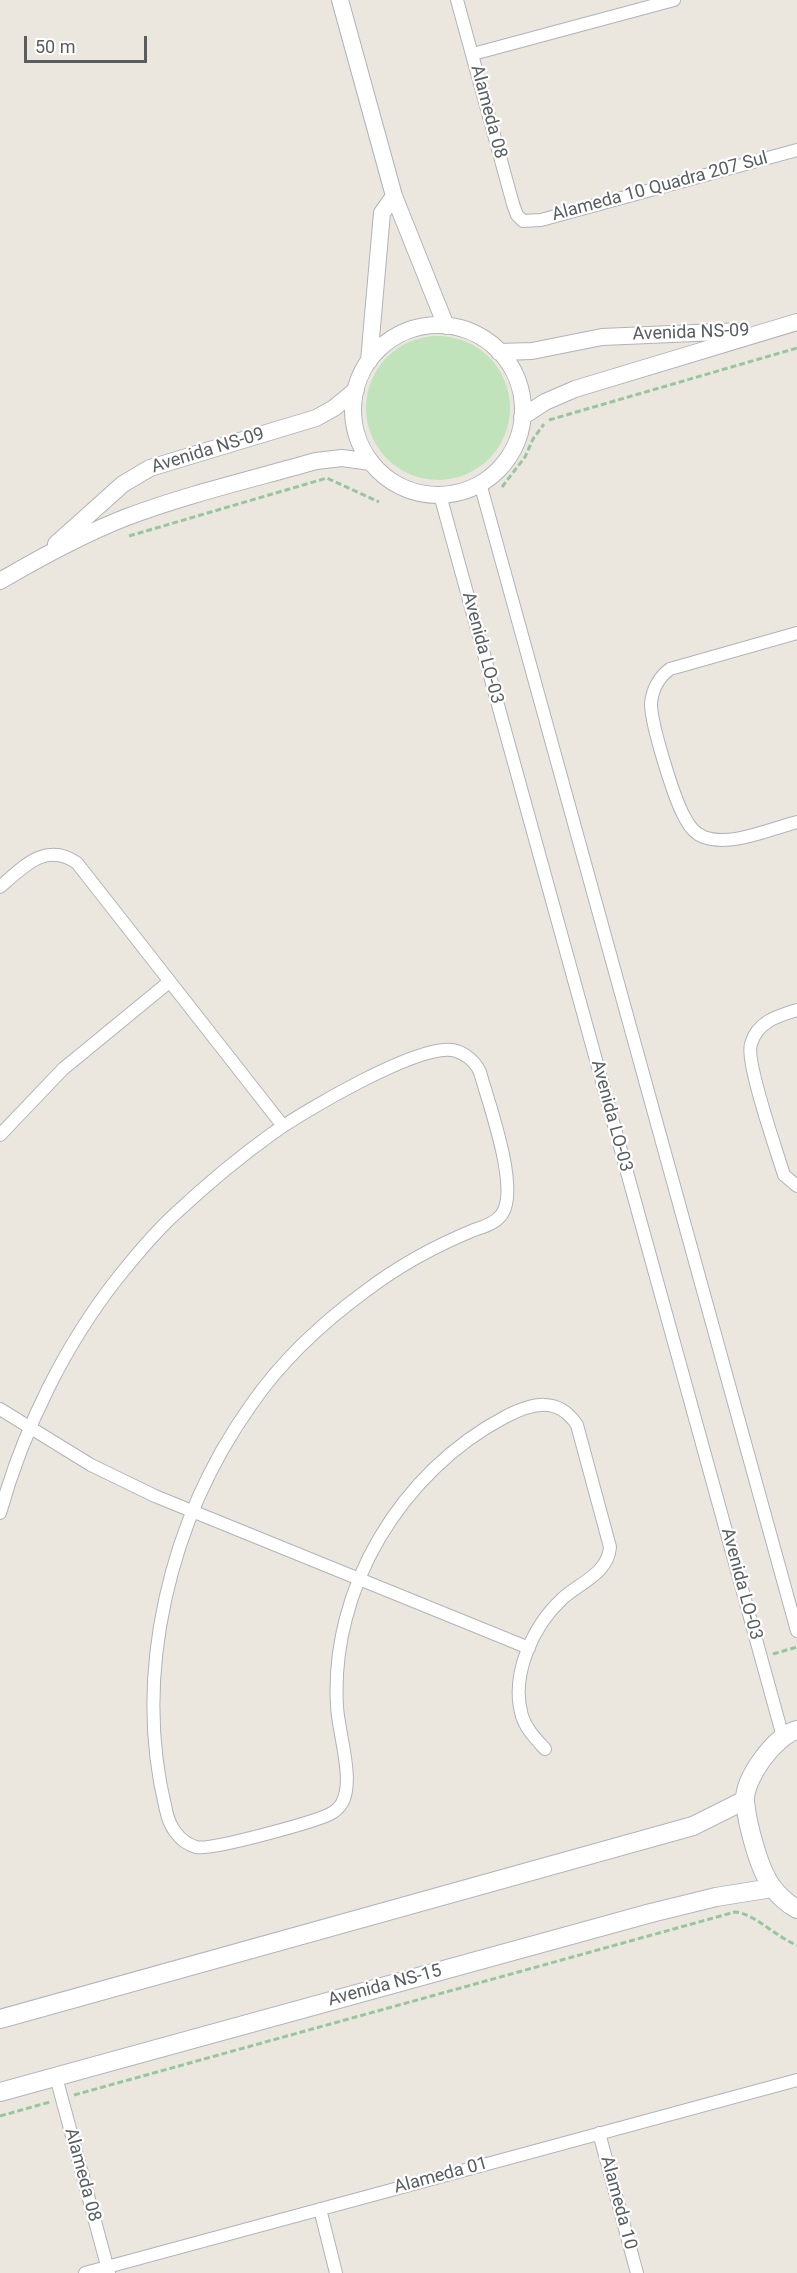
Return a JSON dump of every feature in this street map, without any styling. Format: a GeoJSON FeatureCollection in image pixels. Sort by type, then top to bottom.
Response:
{"type":"FeatureCollection","features":[{"type":"Feature","properties":{"kind":"main road"},"geometry":{"type":"LineString","coordinates":[[790,1734],[767,1752],[748,1784],[745,1800],[756,1852],[772,1888],[797,1909]]}},
{"type":"Feature","properties":{"kind":"main road"},"geometry":{"type":"LineString","coordinates":[[0,2019],[693,1826],[745,1800]]}},
{"type":"Feature","properties":{"kind":"main road","name":"Avenida NS-15"},"geometry":{"type":"LineString","coordinates":[[0,2092],[651,1913],[716,1897],[772,1888]]}},
{"type":"Feature","properties":{"kind":"street"},"geometry":{"type":"LineString","coordinates":[[340,0],[394,196],[446,326]]}},
{"type":"Feature","properties":{"kind":"street","name":"Alameda 08"},"geometry":{"type":"LineString","coordinates":[[456,0],[473,54],[516,215],[523,221]]}},
{"type":"Feature","properties":{"kind":"street"},"geometry":{"type":"LineString","coordinates":[[473,54],[674,0]]}},
{"type":"Feature","properties":{"kind":"street","name":"Alameda 10 Quadra 207 Sul"},"geometry":{"type":"LineString","coordinates":[[523,221],[541,220],[797,150]]}},
{"type":"Feature","properties":{"kind":"street"},"geometry":{"type":"LineString","coordinates":[[369,361],[382,213],[394,196]]}},
{"type":"Feature","properties":{"kind":"street","name":"Avenida NS-09"},"geometry":{"type":"LineString","coordinates":[[522,417],[545,402],[575,389],[797,322]]}},
{"type":"Feature","properties":{"kind":"street"},"geometry":{"type":"LineString","coordinates":[[446,326],[473,333],[499,352],[513,371],[518,386],[522,417],[518,437],[509,455],[496,471],[466,490],[440,495],[419,493],[404,488],[386,477],[371,462],[359,442],[354,425],[353,407],[356,390],[369,361],[382,346],[398,335],[422,327],[446,326]]}},
{"type":"Feature","properties":{"kind":"street","name":"Avenida NS-09"},"geometry":{"type":"LineString","coordinates":[[499,352],[532,351],[602,337],[717,333],[776,328]]}},
{"type":"Feature","properties":{"kind":"street","name":"Avenida NS-09"},"geometry":{"type":"LineString","coordinates":[[44,555],[113,492],[140,473],[163,462],[316,418],[334,408],[356,390]]}},
{"type":"Feature","properties":{"kind":"street","name":"Avenida NS-09"},"geometry":{"type":"LineString","coordinates":[[0,581],[44,555],[127,517],[316,461],[342,458],[371,462]]}},
{"type":"Feature","properties":{"kind":"street"},"geometry":{"type":"LineString","coordinates":[[480,483],[797,1631]]}},
{"type":"Feature","properties":{"kind":"street","name":"Avenida LO-03"},"geometry":{"type":"LineString","coordinates":[[440,495],[761,1658],[790,1734]]}},
{"type":"Feature","properties":{"kind":"street"},"geometry":{"type":"LineString","coordinates":[[797,633],[670,669],[659,681],[651,701],[652,715],[670,779],[683,815],[699,834],[714,840],[729,840],[797,822]]}},
{"type":"Feature","properties":{"kind":"street"},"geometry":{"type":"LineString","coordinates":[[0,887],[28,864],[46,855],[58,854],[81,866],[283,1126]]}},
{"type":"Feature","properties":{"kind":"street"},"geometry":{"type":"LineString","coordinates":[[0,1135],[63,1070],[169,982]]}},
{"type":"Feature","properties":{"kind":"street"},"geometry":{"type":"LineString","coordinates":[[797,1010],[766,1022],[754,1037],[750,1049],[753,1070],[784,1175],[797,1186]]}},
{"type":"Feature","properties":{"kind":"street"},"geometry":{"type":"LineString","coordinates":[[0,1513],[17,1461],[64,1360],[96,1307],[120,1275],[173,1216],[211,1182],[283,1126],[345,1090],[412,1058],[440,1051],[459,1052],[473,1061],[480,1071],[505,1164],[509,1190],[502,1215],[497,1220],[435,1247],[398,1267],[341,1310],[289,1357],[250,1405],[214,1465],[193,1513],[164,1597],[155,1666],[153,1699],[155,1741],[167,1816],[176,1834],[196,1847],[212,1847],[230,1843],[329,1815],[341,1806],[347,1788],[337,1716],[336,1669],[347,1617],[359,1580],[373,1549],[413,1490],[435,1467],[477,1434],[503,1418],[530,1407],[553,1405],[570,1415],[579,1430],[609,1540],[609,1551],[607,1560],[600,1569],[564,1596],[552,1609],[538,1627],[529,1648],[521,1678],[520,1709],[528,1728],[545,1749]]}},
{"type":"Feature","properties":{"kind":"street"},"geometry":{"type":"LineString","coordinates":[[0,1409],[123,1482],[193,1513],[529,1648]]}},
{"type":"Feature","properties":{"kind":"street","name":"Alameda 08"},"geometry":{"type":"LineString","coordinates":[[56,2077],[108,2270]]}},
{"type":"Feature","properties":{"kind":"street","name":"Alameda 01"},"geometry":{"type":"LineString","coordinates":[[86,2273],[108,2270],[320,2209],[797,2080]]}},
{"type":"Feature","properties":{"kind":"street","name":"Alameda 10"},"geometry":{"type":"LineString","coordinates":[[599,2133],[637,2273]]}},
{"type":"Feature","properties":{"kind":"street"},"geometry":{"type":"LineString","coordinates":[[320,2209],[336,2273]]}},
{"type":"Feature","properties":{"kind":"path"},"geometry":{"type":"LineString","coordinates":[[502,487],[525,457],[543,424],[551,419],[797,348]]}},
{"type":"Feature","properties":{"kind":"path"},"geometry":{"type":"LineString","coordinates":[[129,536],[327,478],[379,502]]}},
{"type":"Feature","properties":{"kind":"path"},"geometry":{"type":"LineString","coordinates":[[761,1658],[797,1647]]}},
{"type":"Feature","properties":{"kind":"path"},"geometry":{"type":"LineString","coordinates":[[0,2116],[735,1912],[743,1913],[777,1936],[797,1945]]}},
{"type":"Feature","properties":{"kind":"green space"},"geometry":{"type":"Polygon","coordinates":[[[438,336],[466,341],[489,357],[505,380],[510,408],[505,436],[489,459],[466,475],[438,480],[410,475],[387,459],[371,436],[366,408],[371,380],[387,357],[410,341],[438,336]]]}}]}
